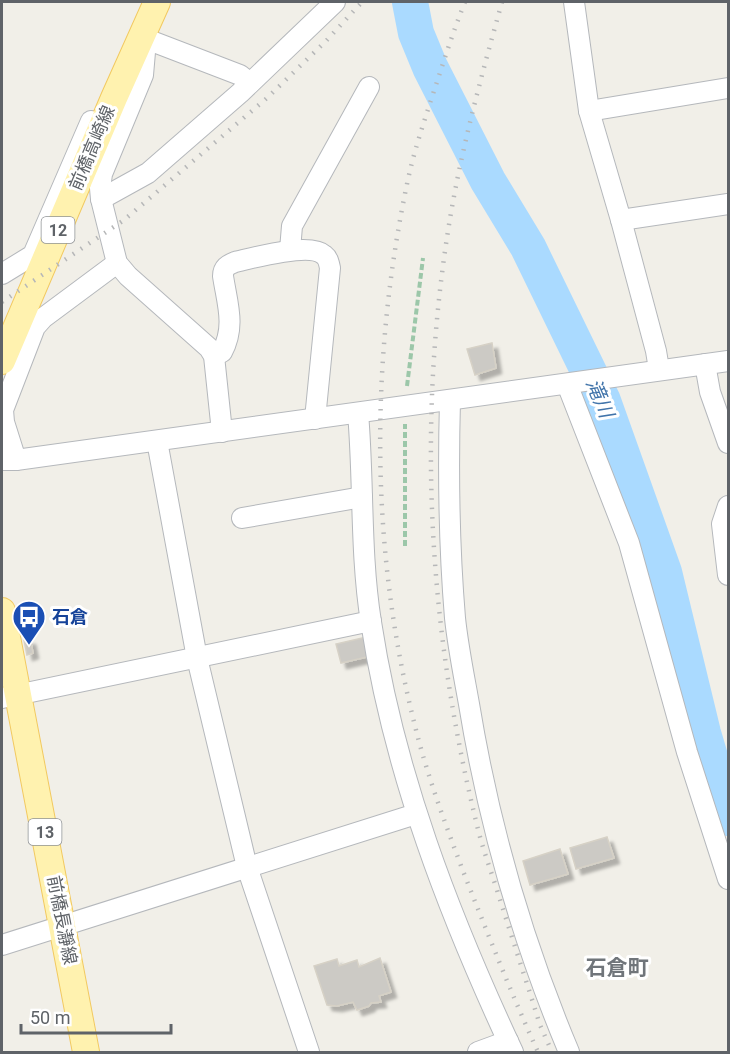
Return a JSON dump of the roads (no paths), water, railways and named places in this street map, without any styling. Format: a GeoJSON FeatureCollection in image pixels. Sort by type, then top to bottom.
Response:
{"type":"FeatureCollection","features":[{"type":"Feature","properties":{"kind":"main road","name":"前橋高崎線"},"geometry":{"type":"LineString","coordinates":[[2,361],[157,2]]}},
{"type":"Feature","properties":{"kind":"main road","name":"前橋長瀞線"},"geometry":{"type":"LineString","coordinates":[[2,611],[10,697],[63,925],[86,1053]]}},
{"type":"Feature","properties":{"kind":"street"},"geometry":{"type":"LineString","coordinates":[[101,199],[148,173],[250,83],[335,2]]}},
{"type":"Feature","properties":{"kind":"street"},"geometry":{"type":"LineString","coordinates":[[574,2],[589,111],[621,220],[659,369]]}},
{"type":"Feature","properties":{"kind":"street"},"geometry":{"type":"LineString","coordinates":[[141,37],[240,75],[250,83]]}},
{"type":"Feature","properties":{"kind":"street"},"geometry":{"type":"LineString","coordinates":[[141,37],[145,52],[143,75],[102,174],[101,199],[117,263],[128,276],[209,348],[214,356],[222,432]]}},
{"type":"Feature","properties":{"kind":"street"},"geometry":{"type":"LineString","coordinates":[[2,274],[33,255],[113,70],[128,48],[141,37]]}},
{"type":"Feature","properties":{"kind":"street"},"geometry":{"type":"LineString","coordinates":[[290,250],[292,226],[369,87]]}},
{"type":"Feature","properties":{"kind":"street"},"geometry":{"type":"LineString","coordinates":[[589,111],[729,88]]}},
{"type":"Feature","properties":{"kind":"street"},"geometry":{"type":"LineString","coordinates":[[621,220],[729,204]]}},
{"type":"Feature","properties":{"kind":"street"},"geometry":{"type":"LineString","coordinates":[[214,356],[222,352],[231,327],[223,270],[226,266],[290,250],[323,253],[330,268],[315,419]]}},
{"type":"Feature","properties":{"kind":"street"},"geometry":{"type":"LineString","coordinates":[[117,263],[42,318],[35,327],[3,410],[9,460],[729,361]]}},
{"type":"Feature","properties":{"kind":"street"},"geometry":{"type":"LineString","coordinates":[[705,364],[710,392],[729,443]]}},
{"type":"Feature","properties":{"kind":"street"},"geometry":{"type":"LineString","coordinates":[[567,384],[629,543],[687,752],[729,879]]}},
{"type":"Feature","properties":{"kind":"street"},"geometry":{"type":"LineString","coordinates":[[450,400],[448,479],[455,620],[478,757],[491,820],[512,896],[533,960],[569,1053]]}},
{"type":"Feature","properties":{"kind":"street"},"geometry":{"type":"LineString","coordinates":[[358,413],[370,621],[399,755],[416,814],[453,915],[511,1047],[478,1053]]}},
{"type":"Feature","properties":{"kind":"street"},"geometry":{"type":"LineString","coordinates":[[158,441],[197,658],[247,867],[309,1053]]}},
{"type":"Feature","properties":{"kind":"street"},"geometry":{"type":"LineString","coordinates":[[242,518],[362,497]]}},
{"type":"Feature","properties":{"kind":"street"},"geometry":{"type":"LineString","coordinates":[[729,506],[722,524],[729,575]]}},
{"type":"Feature","properties":{"kind":"street"},"geometry":{"type":"LineString","coordinates":[[10,697],[370,621]]}},
{"type":"Feature","properties":{"kind":"street"},"geometry":{"type":"LineString","coordinates":[[2,945],[416,814]]}},
{"type":"Feature","properties":{"kind":"waterway","name":"滝川"},"geometry":{"type":"LineString","coordinates":[[410,2],[416,33],[430,67],[488,181],[528,247],[603,401],[664,572],[703,733],[728,818]]}},
{"type":"Feature","properties":{"kind":"railway"},"geometry":{"type":"LineString","coordinates":[[2,302],[124,220],[267,98],[326,41],[362,2]]}},
{"type":"Feature","properties":{"kind":"railway"},"geometry":{"type":"LineString","coordinates":[[465,2],[415,152],[395,251],[386,318],[381,387],[380,455],[383,523],[400,659],[425,763],[463,871],[538,1052]]}},
{"type":"Feature","properties":{"kind":"railway"},"geometry":{"type":"LineString","coordinates":[[502,2],[465,144],[448,231],[438,305],[431,454],[433,529],[448,678],[477,825],[540,1025],[552,1052]]}},
{"type":"Feature","properties":{"kind":"place","name":"石倉"},"geometry":{"type":"Point","coordinates":[29,646]}},
{"type":"Feature","properties":{"kind":"district","name":"石倉町"},"geometry":{"type":"Point","coordinates":[617,968]}}]}
